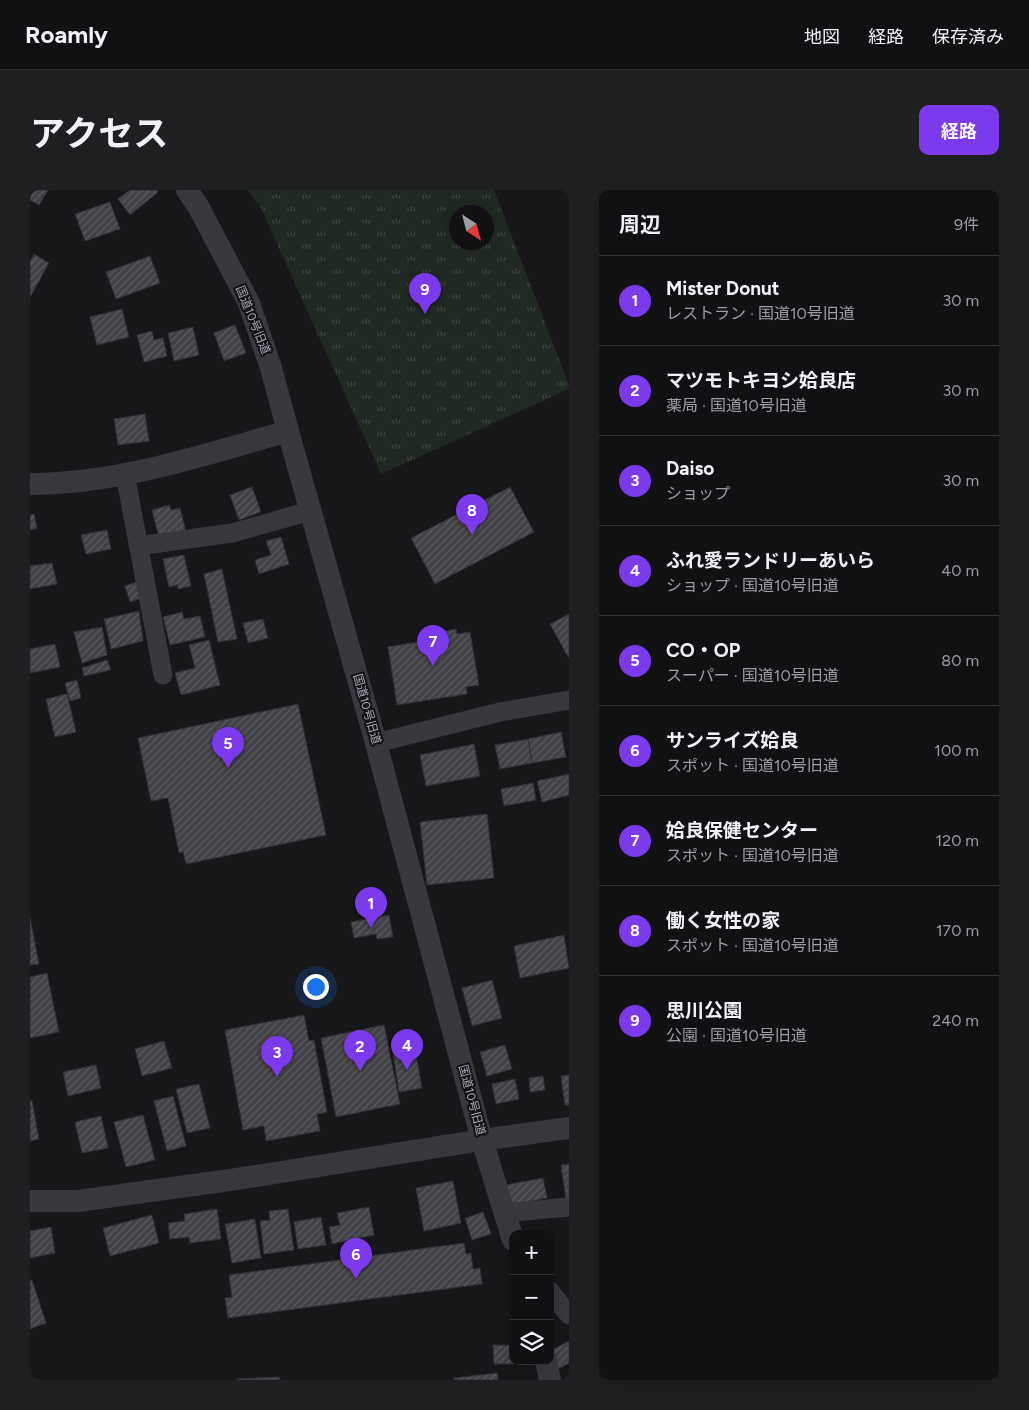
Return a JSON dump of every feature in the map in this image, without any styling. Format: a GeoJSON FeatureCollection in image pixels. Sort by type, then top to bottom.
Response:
{"type":"FeatureCollection","features":[{"type":"Feature","properties":{"kind":"street","name":"国道10号旧道"},"geometry":{"type":"LineString","coordinates":[[187,190],[198,206],[249,303],[272,368],[310,511],[376,743],[482,1140],[510,1230]]}},
{"type":"Feature","properties":{"kind":"street"},"geometry":{"type":"LineString","coordinates":[[30,484],[54,484],[153,469],[288,431]]}},
{"type":"Feature","properties":{"kind":"street"},"geometry":{"type":"LineString","coordinates":[[125,474],[163,675]]}},
{"type":"Feature","properties":{"kind":"street"},"geometry":{"type":"LineString","coordinates":[[138,546],[232,533],[310,511]]}},
{"type":"Feature","properties":{"kind":"street"},"geometry":{"type":"LineString","coordinates":[[376,743],[500,712],[569,700]]}},
{"type":"Feature","properties":{"kind":"street"},"geometry":{"type":"LineString","coordinates":[[30,1201],[88,1200],[569,1128]]}},
{"type":"Feature","properties":{"kind":"street"},"geometry":{"type":"LineString","coordinates":[[505,1214],[569,1207]]}},
{"type":"Feature","properties":{"kind":"street"},"geometry":{"type":"LineString","coordinates":[[554,1296],[569,1315]]}},
{"type":"Feature","properties":{"kind":"street"},"geometry":{"type":"LineString","coordinates":[[547,1365],[550,1380]]}},
{"type":"Feature","properties":{"kind":"green space"},"geometry":{"type":"Polygon","coordinates":[[[248,190],[494,190],[569,389],[381,474],[260,206],[248,190]]]}},
{"type":"Feature","properties":{"kind":"building"},"geometry":{"type":"Polygon","coordinates":[[[30,190],[48,190],[39,205],[30,200],[30,190]]]}},
{"type":"Feature","properties":{"kind":"building"},"geometry":{"type":"Polygon","coordinates":[[[130,190],[157,190],[158,192],[130,215],[118,199],[130,190]]]}},
{"type":"Feature","properties":{"kind":"building"},"geometry":{"type":"Polygon","coordinates":[[[110,202],[120,229],[85,241],[75,214],[110,202]]]}},
{"type":"Feature","properties":{"kind":"building"},"geometry":{"type":"Polygon","coordinates":[[[34,254],[49,263],[30,297],[30,262],[34,254]]]}},
{"type":"Feature","properties":{"kind":"building"},"geometry":{"type":"Polygon","coordinates":[[[150,256],[160,283],[116,299],[106,272],[150,256]]]}},
{"type":"Feature","properties":{"kind":"building"},"geometry":{"type":"Polygon","coordinates":[[[122,309],[129,337],[97,345],[90,317],[122,309]]]}},
{"type":"Feature","properties":{"kind":"building"},"geometry":{"type":"Polygon","coordinates":[[[235,325],[246,353],[224,361],[214,333],[235,325]]]}},
{"type":"Feature","properties":{"kind":"building"},"geometry":{"type":"Polygon","coordinates":[[[193,327],[199,355],[174,361],[168,333],[193,327]]]}},
{"type":"Feature","properties":{"kind":"building"},"geometry":{"type":"Polygon","coordinates":[[[152,331],[154,340],[163,338],[167,356],[144,362],[137,335],[152,331]]]}},
{"type":"Feature","properties":{"kind":"building"},"geometry":{"type":"Polygon","coordinates":[[[145,414],[149,441],[118,445],[114,419],[145,414]]]}},
{"type":"Feature","properties":{"kind":"building"},"geometry":{"type":"Polygon","coordinates":[[[252,487],[261,512],[239,520],[230,495],[252,487]]]}},
{"type":"Feature","properties":{"kind":"building"},"geometry":{"type":"Polygon","coordinates":[[[510,487],[534,532],[435,584],[411,538],[510,487]]]}},
{"type":"Feature","properties":{"kind":"building"},"geometry":{"type":"Polygon","coordinates":[[[169,505],[171,510],[180,508],[186,532],[159,538],[152,510],[169,505]]]}},
{"type":"Feature","properties":{"kind":"building"},"geometry":{"type":"Polygon","coordinates":[[[34,514],[37,528],[30,530],[30,515],[34,514]]]}},
{"type":"Feature","properties":{"kind":"building"},"geometry":{"type":"Polygon","coordinates":[[[107,530],[111,549],[86,554],[81,535],[107,530]]]}},
{"type":"Feature","properties":{"kind":"building"},"geometry":{"type":"Polygon","coordinates":[[[281,537],[289,564],[259,574],[255,560],[271,555],[266,541],[281,537]]]}},
{"type":"Feature","properties":{"kind":"building"},"geometry":{"type":"Polygon","coordinates":[[[184,555],[191,586],[178,589],[177,585],[169,587],[163,559],[184,555]]]}},
{"type":"Feature","properties":{"kind":"building"},"geometry":{"type":"Polygon","coordinates":[[[52,563],[57,584],[30,589],[30,566],[52,563]]]}},
{"type":"Feature","properties":{"kind":"building"},"geometry":{"type":"Polygon","coordinates":[[[222,569],[237,639],[218,642],[204,574],[222,569]]]}},
{"type":"Feature","properties":{"kind":"building"},"geometry":{"type":"Polygon","coordinates":[[[140,581],[145,597],[130,602],[125,586],[140,581]]]}},
{"type":"Feature","properties":{"kind":"building"},"geometry":{"type":"Polygon","coordinates":[[[139,611],[143,641],[111,649],[104,619],[139,611]]]}},
{"type":"Feature","properties":{"kind":"building"},"geometry":{"type":"Polygon","coordinates":[[[182,612],[184,619],[200,616],[205,637],[170,645],[163,617],[182,612]]]}},
{"type":"Feature","properties":{"kind":"building"},"geometry":{"type":"Polygon","coordinates":[[[569,614],[569,657],[568,657],[550,624],[569,614]]]}},
{"type":"Feature","properties":{"kind":"building"},"geometry":{"type":"Polygon","coordinates":[[[263,619],[268,638],[248,643],[243,623],[263,619]]]}},
{"type":"Feature","properties":{"kind":"building"},"geometry":{"type":"Polygon","coordinates":[[[102,627],[107,655],[82,663],[74,632],[102,627]]]}},
{"type":"Feature","properties":{"kind":"building"},"geometry":{"type":"Polygon","coordinates":[[[456,629],[457,634],[470,632],[479,685],[466,687],[467,694],[397,705],[388,647],[435,639],[434,633],[456,629]]]}},
{"type":"Feature","properties":{"kind":"building"},"geometry":{"type":"Polygon","coordinates":[[[209,640],[220,685],[181,695],[175,673],[195,668],[189,645],[209,640]]]}},
{"type":"Feature","properties":{"kind":"building"},"geometry":{"type":"Polygon","coordinates":[[[55,644],[60,667],[30,673],[30,649],[55,644]]]}},
{"type":"Feature","properties":{"kind":"building"},"geometry":{"type":"Polygon","coordinates":[[[107,660],[111,670],[84,676],[82,668],[107,660]]]}},
{"type":"Feature","properties":{"kind":"building"},"geometry":{"type":"Polygon","coordinates":[[[77,680],[81,698],[70,701],[65,683],[77,680]]]}},
{"type":"Feature","properties":{"kind":"building"},"geometry":{"type":"Polygon","coordinates":[[[67,694],[76,732],[55,737],[46,699],[67,694]]]}},
{"type":"Feature","properties":{"kind":"building"},"geometry":{"type":"Polygon","coordinates":[[[298,704],[326,835],[186,864],[183,852],[179,853],[168,798],[151,801],[138,738],[298,704]]]}},
{"type":"Feature","properties":{"kind":"building"},"geometry":{"type":"Polygon","coordinates":[[[561,732],[566,757],[532,763],[528,739],[561,732]]]}},
{"type":"Feature","properties":{"kind":"building"},"geometry":{"type":"Polygon","coordinates":[[[528,739],[532,763],[500,769],[495,745],[528,739]]]}},
{"type":"Feature","properties":{"kind":"building"},"geometry":{"type":"Polygon","coordinates":[[[474,744],[480,776],[426,786],[420,755],[474,744]]]}},
{"type":"Feature","properties":{"kind":"building"},"geometry":{"type":"Polygon","coordinates":[[[569,774],[569,795],[542,802],[537,781],[569,774]]]}},
{"type":"Feature","properties":{"kind":"building"},"geometry":{"type":"Polygon","coordinates":[[[533,783],[536,800],[504,806],[501,789],[533,783]]]}},
{"type":"Feature","properties":{"kind":"building"},"geometry":{"type":"Polygon","coordinates":[[[487,814],[494,878],[427,885],[420,822],[487,814]]]}},
{"type":"Feature","properties":{"kind":"building"},"geometry":{"type":"Polygon","coordinates":[[[389,915],[393,937],[377,939],[376,934],[354,938],[351,922],[389,915]]]}},
{"type":"Feature","properties":{"kind":"building"},"geometry":{"type":"Polygon","coordinates":[[[30,918],[39,964],[30,965],[30,918]]]}},
{"type":"Feature","properties":{"kind":"building"},"geometry":{"type":"Polygon","coordinates":[[[564,935],[569,968],[520,978],[514,946],[564,935]]]}},
{"type":"Feature","properties":{"kind":"building"},"geometry":{"type":"Polygon","coordinates":[[[47,973],[59,1032],[30,1038],[30,977],[47,973]]]}},
{"type":"Feature","properties":{"kind":"building"},"geometry":{"type":"Polygon","coordinates":[[[492,980],[502,1018],[472,1026],[462,988],[492,980]]]}},
{"type":"Feature","properties":{"kind":"building"},"geometry":{"type":"Polygon","coordinates":[[[304,1015],[309,1041],[314,1040],[327,1112],[317,1114],[320,1131],[266,1141],[264,1126],[243,1130],[225,1030],[304,1015]]]}},
{"type":"Feature","properties":{"kind":"building"},"geometry":{"type":"Polygon","coordinates":[[[384,1025],[400,1104],[336,1117],[321,1038],[384,1025]]]}},
{"type":"Feature","properties":{"kind":"building"},"geometry":{"type":"Polygon","coordinates":[[[164,1041],[172,1068],[142,1076],[135,1049],[164,1041]]]}},
{"type":"Feature","properties":{"kind":"building"},"geometry":{"type":"Polygon","coordinates":[[[505,1045],[512,1069],[487,1076],[480,1052],[505,1045]]]}},
{"type":"Feature","properties":{"kind":"building"},"geometry":{"type":"Polygon","coordinates":[[[415,1049],[422,1088],[399,1092],[393,1053],[415,1049]]]}},
{"type":"Feature","properties":{"kind":"building"},"geometry":{"type":"Polygon","coordinates":[[[96,1065],[101,1088],[68,1096],[63,1072],[96,1065]]]}},
{"type":"Feature","properties":{"kind":"building"},"geometry":{"type":"Polygon","coordinates":[[[569,1075],[569,1105],[565,1105],[561,1076],[569,1075]]]}},
{"type":"Feature","properties":{"kind":"building"},"geometry":{"type":"Polygon","coordinates":[[[543,1076],[545,1090],[530,1092],[529,1078],[543,1076]]]}},
{"type":"Feature","properties":{"kind":"building"},"geometry":{"type":"Polygon","coordinates":[[[515,1079],[519,1099],[496,1104],[492,1084],[515,1079]]]}},
{"type":"Feature","properties":{"kind":"building"},"geometry":{"type":"Polygon","coordinates":[[[199,1084],[210,1128],[187,1133],[176,1089],[199,1084]]]}},
{"type":"Feature","properties":{"kind":"building"},"geometry":{"type":"Polygon","coordinates":[[[173,1096],[186,1146],[167,1151],[154,1101],[173,1096]]]}},
{"type":"Feature","properties":{"kind":"building"},"geometry":{"type":"Polygon","coordinates":[[[30,1101],[32,1101],[39,1139],[30,1141],[30,1101]]]}},
{"type":"Feature","properties":{"kind":"building"},"geometry":{"type":"Polygon","coordinates":[[[143,1115],[155,1160],[126,1167],[114,1122],[143,1115]]]}},
{"type":"Feature","properties":{"kind":"building"},"geometry":{"type":"Polygon","coordinates":[[[101,1116],[108,1148],[82,1153],[75,1122],[101,1116]]]}},
{"type":"Feature","properties":{"kind":"building"},"geometry":{"type":"Polygon","coordinates":[[[569,1164],[569,1199],[566,1199],[561,1165],[569,1164]]]}},
{"type":"Feature","properties":{"kind":"building"},"geometry":{"type":"Polygon","coordinates":[[[543,1178],[547,1198],[509,1205],[506,1185],[543,1178]]]}},
{"type":"Feature","properties":{"kind":"building"},"geometry":{"type":"Polygon","coordinates":[[[453,1181],[461,1223],[424,1231],[416,1188],[453,1181]]]}},
{"type":"Feature","properties":{"kind":"building"},"geometry":{"type":"Polygon","coordinates":[[[369,1207],[374,1235],[332,1244],[329,1227],[340,1225],[337,1213],[369,1207]]]}},
{"type":"Feature","properties":{"kind":"building"},"geometry":{"type":"Polygon","coordinates":[[[217,1209],[221,1239],[190,1243],[189,1237],[170,1239],[168,1223],[185,1221],[184,1214],[217,1209]]]}},
{"type":"Feature","properties":{"kind":"building"},"geometry":{"type":"Polygon","coordinates":[[[288,1209],[294,1250],[264,1254],[260,1221],[270,1220],[269,1211],[288,1209]]]}},
{"type":"Feature","properties":{"kind":"building"},"geometry":{"type":"Polygon","coordinates":[[[483,1212],[491,1234],[472,1240],[465,1218],[483,1212]]]}},
{"type":"Feature","properties":{"kind":"building"},"geometry":{"type":"Polygon","coordinates":[[[152,1215],[159,1243],[110,1256],[103,1228],[152,1215]]]}},
{"type":"Feature","properties":{"kind":"building"},"geometry":{"type":"Polygon","coordinates":[[[321,1217],[326,1245],[298,1249],[294,1222],[321,1217]]]}},
{"type":"Feature","properties":{"kind":"building"},"geometry":{"type":"Polygon","coordinates":[[[255,1219],[261,1258],[232,1263],[225,1224],[255,1219]]]}},
{"type":"Feature","properties":{"kind":"building"},"geometry":{"type":"Polygon","coordinates":[[[51,1227],[55,1253],[30,1258],[30,1231],[51,1227]]]}},
{"type":"Feature","properties":{"kind":"building"},"geometry":{"type":"Polygon","coordinates":[[[464,1243],[466,1254],[471,1253],[473,1269],[480,1268],[482,1284],[228,1318],[225,1298],[232,1297],[229,1275],[464,1243]]]}},
{"type":"Feature","properties":{"kind":"building"},"geometry":{"type":"Polygon","coordinates":[[[32,1280],[46,1323],[30,1329],[30,1281],[32,1280]]]}},
{"type":"Feature","properties":{"kind":"building"},"geometry":{"type":"Polygon","coordinates":[[[569,1341],[569,1363],[558,1369],[554,1360],[554,1349],[569,1341]]]}},
{"type":"Feature","properties":{"kind":"building"},"geometry":{"type":"Polygon","coordinates":[[[493,1345],[509,1345],[509,1364],[494,1364],[493,1345]]]}},
{"type":"Feature","properties":{"kind":"building"},"geometry":{"type":"Polygon","coordinates":[[[497,1373],[498,1380],[454,1380],[454,1378],[497,1373]]]}},
{"type":"Feature","properties":{"kind":"building"},"geometry":{"type":"Polygon","coordinates":[[[279,1377],[280,1380],[237,1380],[237,1379],[279,1377]]]}},
{"type":"Feature","properties":{"kind":"place","name":"思川公園"},"geometry":{"type":"Point","coordinates":[425,314]}},
{"type":"Feature","properties":{"kind":"place","name":"働く女性の家"},"geometry":{"type":"Point","coordinates":[472,535]}},
{"type":"Feature","properties":{"kind":"place","name":"姶良保健センター"},"geometry":{"type":"Point","coordinates":[433,666]}},
{"type":"Feature","properties":{"kind":"place","name":"CO・OP"},"geometry":{"type":"Point","coordinates":[228,768]}},
{"type":"Feature","properties":{"kind":"place","name":"Mister Donut"},"geometry":{"type":"Point","coordinates":[371,928]}},
{"type":"Feature","properties":{"kind":"place","name":"ふれ愛ランドリーあいら"},"geometry":{"type":"Point","coordinates":[407,1070]}},
{"type":"Feature","properties":{"kind":"place","name":"マツモトキヨシ姶良店"},"geometry":{"type":"Point","coordinates":[360,1071]}},
{"type":"Feature","properties":{"kind":"place","name":"Daiso"},"geometry":{"type":"Point","coordinates":[277,1077]}},
{"type":"Feature","properties":{"kind":"place","name":"サンライズ姶良"},"geometry":{"type":"Point","coordinates":[356,1279]}}]}
